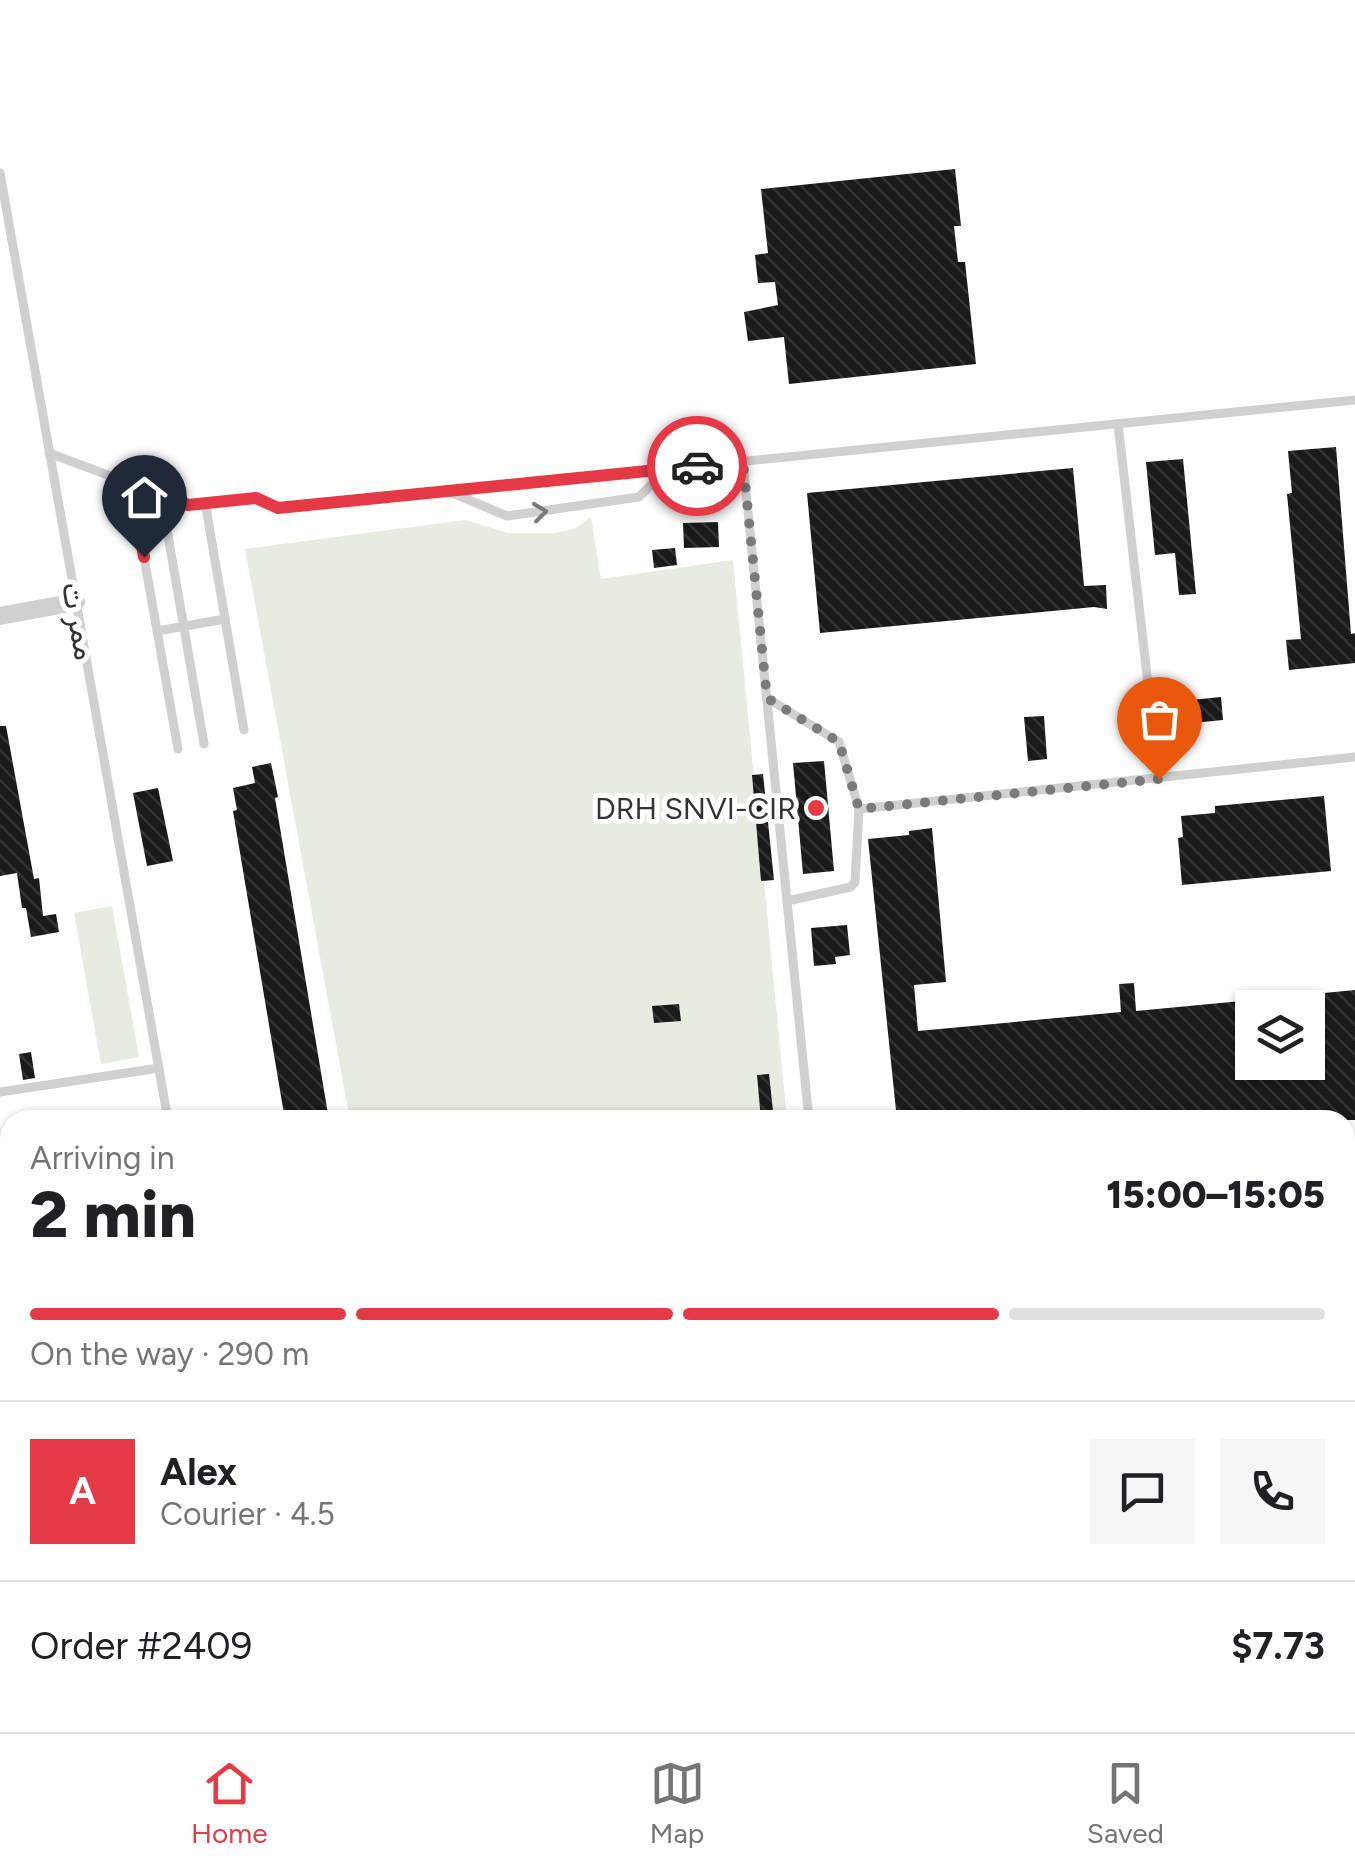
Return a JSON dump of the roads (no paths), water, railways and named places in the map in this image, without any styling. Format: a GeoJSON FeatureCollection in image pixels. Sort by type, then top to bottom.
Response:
{"type":"FeatureCollection","features":[{"type":"Feature","properties":{"kind":"street"},"geometry":{"type":"LineString","coordinates":[[0,616],[76,602]]}},
{"type":"Feature","properties":{"kind":"lane","name":"ممر ت"},"geometry":{"type":"LineString","coordinates":[[0,173],[166,1110]]}},
{"type":"Feature","properties":{"kind":"lane"},"geometry":{"type":"LineString","coordinates":[[50,454],[188,505],[256,498],[278,508],[1355,400]]}},
{"type":"Feature","properties":{"kind":"lane"},"geometry":{"type":"LineString","coordinates":[[1118,424],[1159,779]]}},
{"type":"Feature","properties":{"kind":"lane"},"geometry":{"type":"LineString","coordinates":[[743,462],[808,1110]]}},
{"type":"Feature","properties":{"kind":"lane"},"geometry":{"type":"LineString","coordinates":[[448,492],[507,516],[639,497],[667,469]]}},
{"type":"Feature","properties":{"kind":"lane"},"geometry":{"type":"LineString","coordinates":[[131,484],[178,749]]}},
{"type":"Feature","properties":{"kind":"lane"},"geometry":{"type":"LineString","coordinates":[[161,495],[204,744]]}},
{"type":"Feature","properties":{"kind":"lane"},"geometry":{"type":"LineString","coordinates":[[206,502],[244,730]]}},
{"type":"Feature","properties":{"kind":"lane"},"geometry":{"type":"LineString","coordinates":[[157,631],[225,619]]}},
{"type":"Feature","properties":{"kind":"lane"},"geometry":{"type":"LineString","coordinates":[[767,698],[839,742],[859,809],[851,887],[787,901]]}},
{"type":"Feature","properties":{"kind":"lane"},"geometry":{"type":"LineString","coordinates":[[859,809],[1355,757]]}},
{"type":"Feature","properties":{"kind":"lane"},"geometry":{"type":"LineString","coordinates":[[0,1092],[159,1068]]}},
{"type":"Feature","properties":{"kind":"place","name":"DRH SNVI-CIR"},"geometry":{"type":"Point","coordinates":[816,808]}}]}
